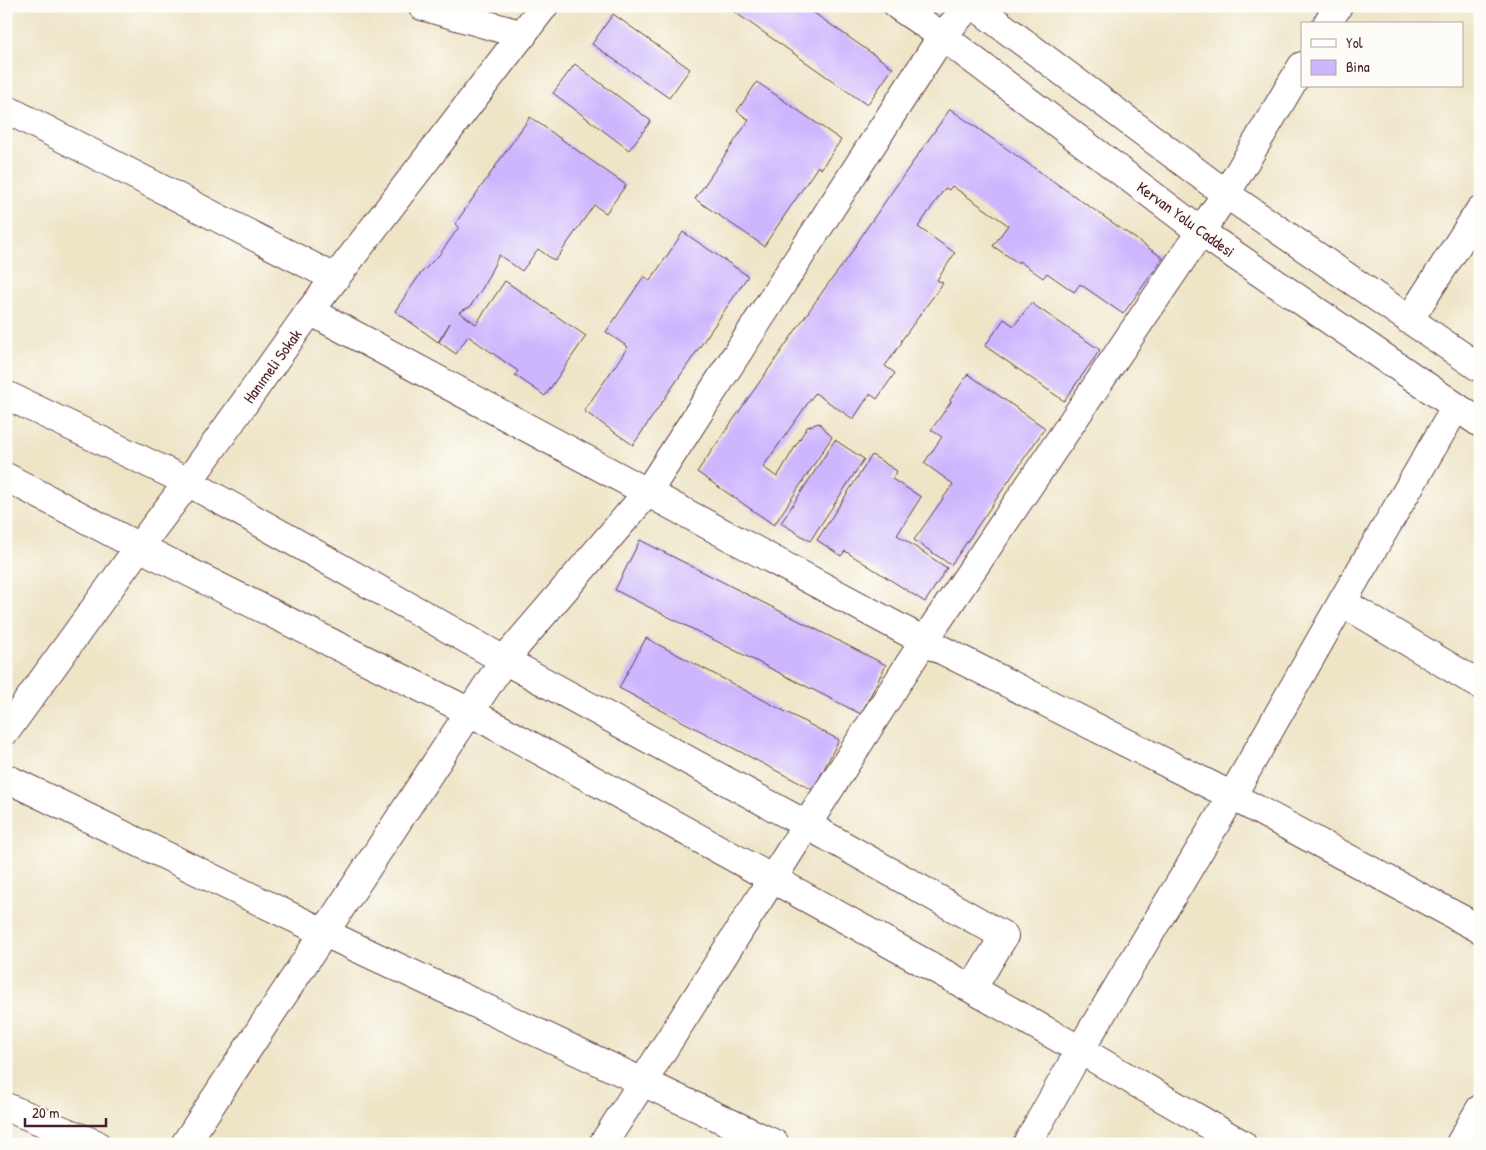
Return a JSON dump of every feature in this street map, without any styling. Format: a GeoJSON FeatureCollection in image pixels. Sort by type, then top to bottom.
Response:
{"type":"FeatureCollection","features":[{"type":"Feature","properties":{"kind":"street"},"geometry":{"type":"LineString","coordinates":[[422,6],[523,35]]}},
{"type":"Feature","properties":{"kind":"street","name":"Hanımeli Sokak"},"geometry":{"type":"LineString","coordinates":[[6,731],[310,311],[544,6]]}},
{"type":"Feature","properties":{"kind":"street","name":"Kervan Yolu Caddesi"},"geometry":{"type":"LineString","coordinates":[[898,6],[942,36],[1201,232],[1480,423]]}},
{"type":"Feature","properties":{"kind":"street"},"geometry":{"type":"LineString","coordinates":[[185,1144],[504,660],[647,494],[942,36],[969,6]]}},
{"type":"Feature","properties":{"kind":"street"},"geometry":{"type":"LineString","coordinates":[[975,6],[1226,194],[1480,368]]}},
{"type":"Feature","properties":{"kind":"street"},"geometry":{"type":"LineString","coordinates":[[603,1144],[924,641],[1226,194],[1301,68]]}},
{"type":"Feature","properties":{"kind":"street"},"geometry":{"type":"LineString","coordinates":[[6,109],[335,278]]}},
{"type":"Feature","properties":{"kind":"street"},"geometry":{"type":"LineString","coordinates":[[1409,320],[1480,210]]}},
{"type":"Feature","properties":{"kind":"street"},"geometry":{"type":"LineString","coordinates":[[310,311],[647,494],[924,641],[1232,796],[1480,929]]}},
{"type":"Feature","properties":{"kind":"street"},"geometry":{"type":"LineString","coordinates":[[6,395],[188,482],[504,660],[807,825],[1004,936],[972,989]]}},
{"type":"Feature","properties":{"kind":"street"},"geometry":{"type":"LineString","coordinates":[[1027,1144],[1080,1050],[1232,796],[1456,407]]}},
{"type":"Feature","properties":{"kind":"street"},"geometry":{"type":"LineString","coordinates":[[6,477],[139,547],[470,712],[972,989],[1242,1144]]}},
{"type":"Feature","properties":{"kind":"street"},"geometry":{"type":"LineString","coordinates":[[1342,602],[1480,685]]}},
{"type":"Feature","properties":{"kind":"street"},"geometry":{"type":"LineString","coordinates":[[6,778],[325,933],[775,1144]]}},
{"type":"Feature","properties":{"kind":"street"},"geometry":{"type":"LineString","coordinates":[[6,1106],[96,1144]]}},
{"type":"Feature","properties":{"kind":"street"},"geometry":{"type":"LineString","coordinates":[[1460,1144],[1480,1109]]}},
{"type":"Feature","properties":{"kind":"building"},"geometry":{"type":"Polygon","coordinates":[[[726,6],[804,6],[893,68],[867,105],[726,6]]]}},
{"type":"Feature","properties":{"kind":"building"},"geometry":{"type":"Polygon","coordinates":[[[613,14],[690,69],[669,98],[592,44],[613,14]]]}},
{"type":"Feature","properties":{"kind":"building"},"geometry":{"type":"Polygon","coordinates":[[[575,64],[651,121],[629,150],[553,93],[575,64]]]}},
{"type":"Feature","properties":{"kind":"building"},"geometry":{"type":"Polygon","coordinates":[[[757,82],[841,140],[821,169],[818,166],[764,246],[695,199],[749,120],[737,111],[757,82]]]}},
{"type":"Feature","properties":{"kind":"building"},"geometry":{"type":"Polygon","coordinates":[[[950,109],[1163,258],[1123,314],[1080,284],[1074,292],[1047,273],[1043,278],[993,246],[1008,225],[952,186],[949,190],[945,188],[918,227],[955,253],[937,280],[943,283],[885,366],[895,373],[877,399],[870,394],[853,419],[815,393],[763,467],[777,477],[807,427],[819,423],[832,437],[774,525],[697,472],[848,258],[866,229],[950,109]]]}},
{"type":"Feature","properties":{"kind":"building"},"geometry":{"type":"Polygon","coordinates":[[[530,117],[626,185],[606,213],[594,205],[555,261],[538,249],[522,271],[499,255],[483,287],[470,307],[459,312],[476,324],[505,281],[586,336],[545,396],[515,375],[518,371],[468,336],[456,354],[439,342],[450,323],[438,342],[395,311],[421,273],[440,254],[459,227],[455,224],[530,117]]]}},
{"type":"Feature","properties":{"kind":"building"},"geometry":{"type":"Polygon","coordinates":[[[683,232],[748,276],[633,445],[584,411],[628,347],[606,332],[644,276],[650,281],[683,232]]]}},
{"type":"Feature","properties":{"kind":"building"},"geometry":{"type":"Polygon","coordinates":[[[1031,303],[1100,350],[1064,401],[985,346],[1004,319],[1014,326],[1031,303]]]}},
{"type":"Feature","properties":{"kind":"building"},"geometry":{"type":"Polygon","coordinates":[[[968,374],[1045,428],[951,565],[914,540],[953,484],[924,463],[942,437],[931,430],[968,374]]]}},
{"type":"Feature","properties":{"kind":"building"},"geometry":{"type":"Polygon","coordinates":[[[835,440],[864,459],[810,541],[781,523],[835,440]]]}},
{"type":"Feature","properties":{"kind":"building"},"geometry":{"type":"Polygon","coordinates":[[[872,455],[897,471],[892,479],[921,497],[897,535],[947,568],[925,602],[845,551],[841,556],[817,540],[872,455]]]}},
{"type":"Feature","properties":{"kind":"building"},"geometry":{"type":"Polygon","coordinates":[[[640,540],[886,665],[861,714],[615,590],[640,540]]]}},
{"type":"Feature","properties":{"kind":"building"},"geometry":{"type":"Polygon","coordinates":[[[646,638],[839,740],[813,790],[619,688],[646,638]]]}}]}
